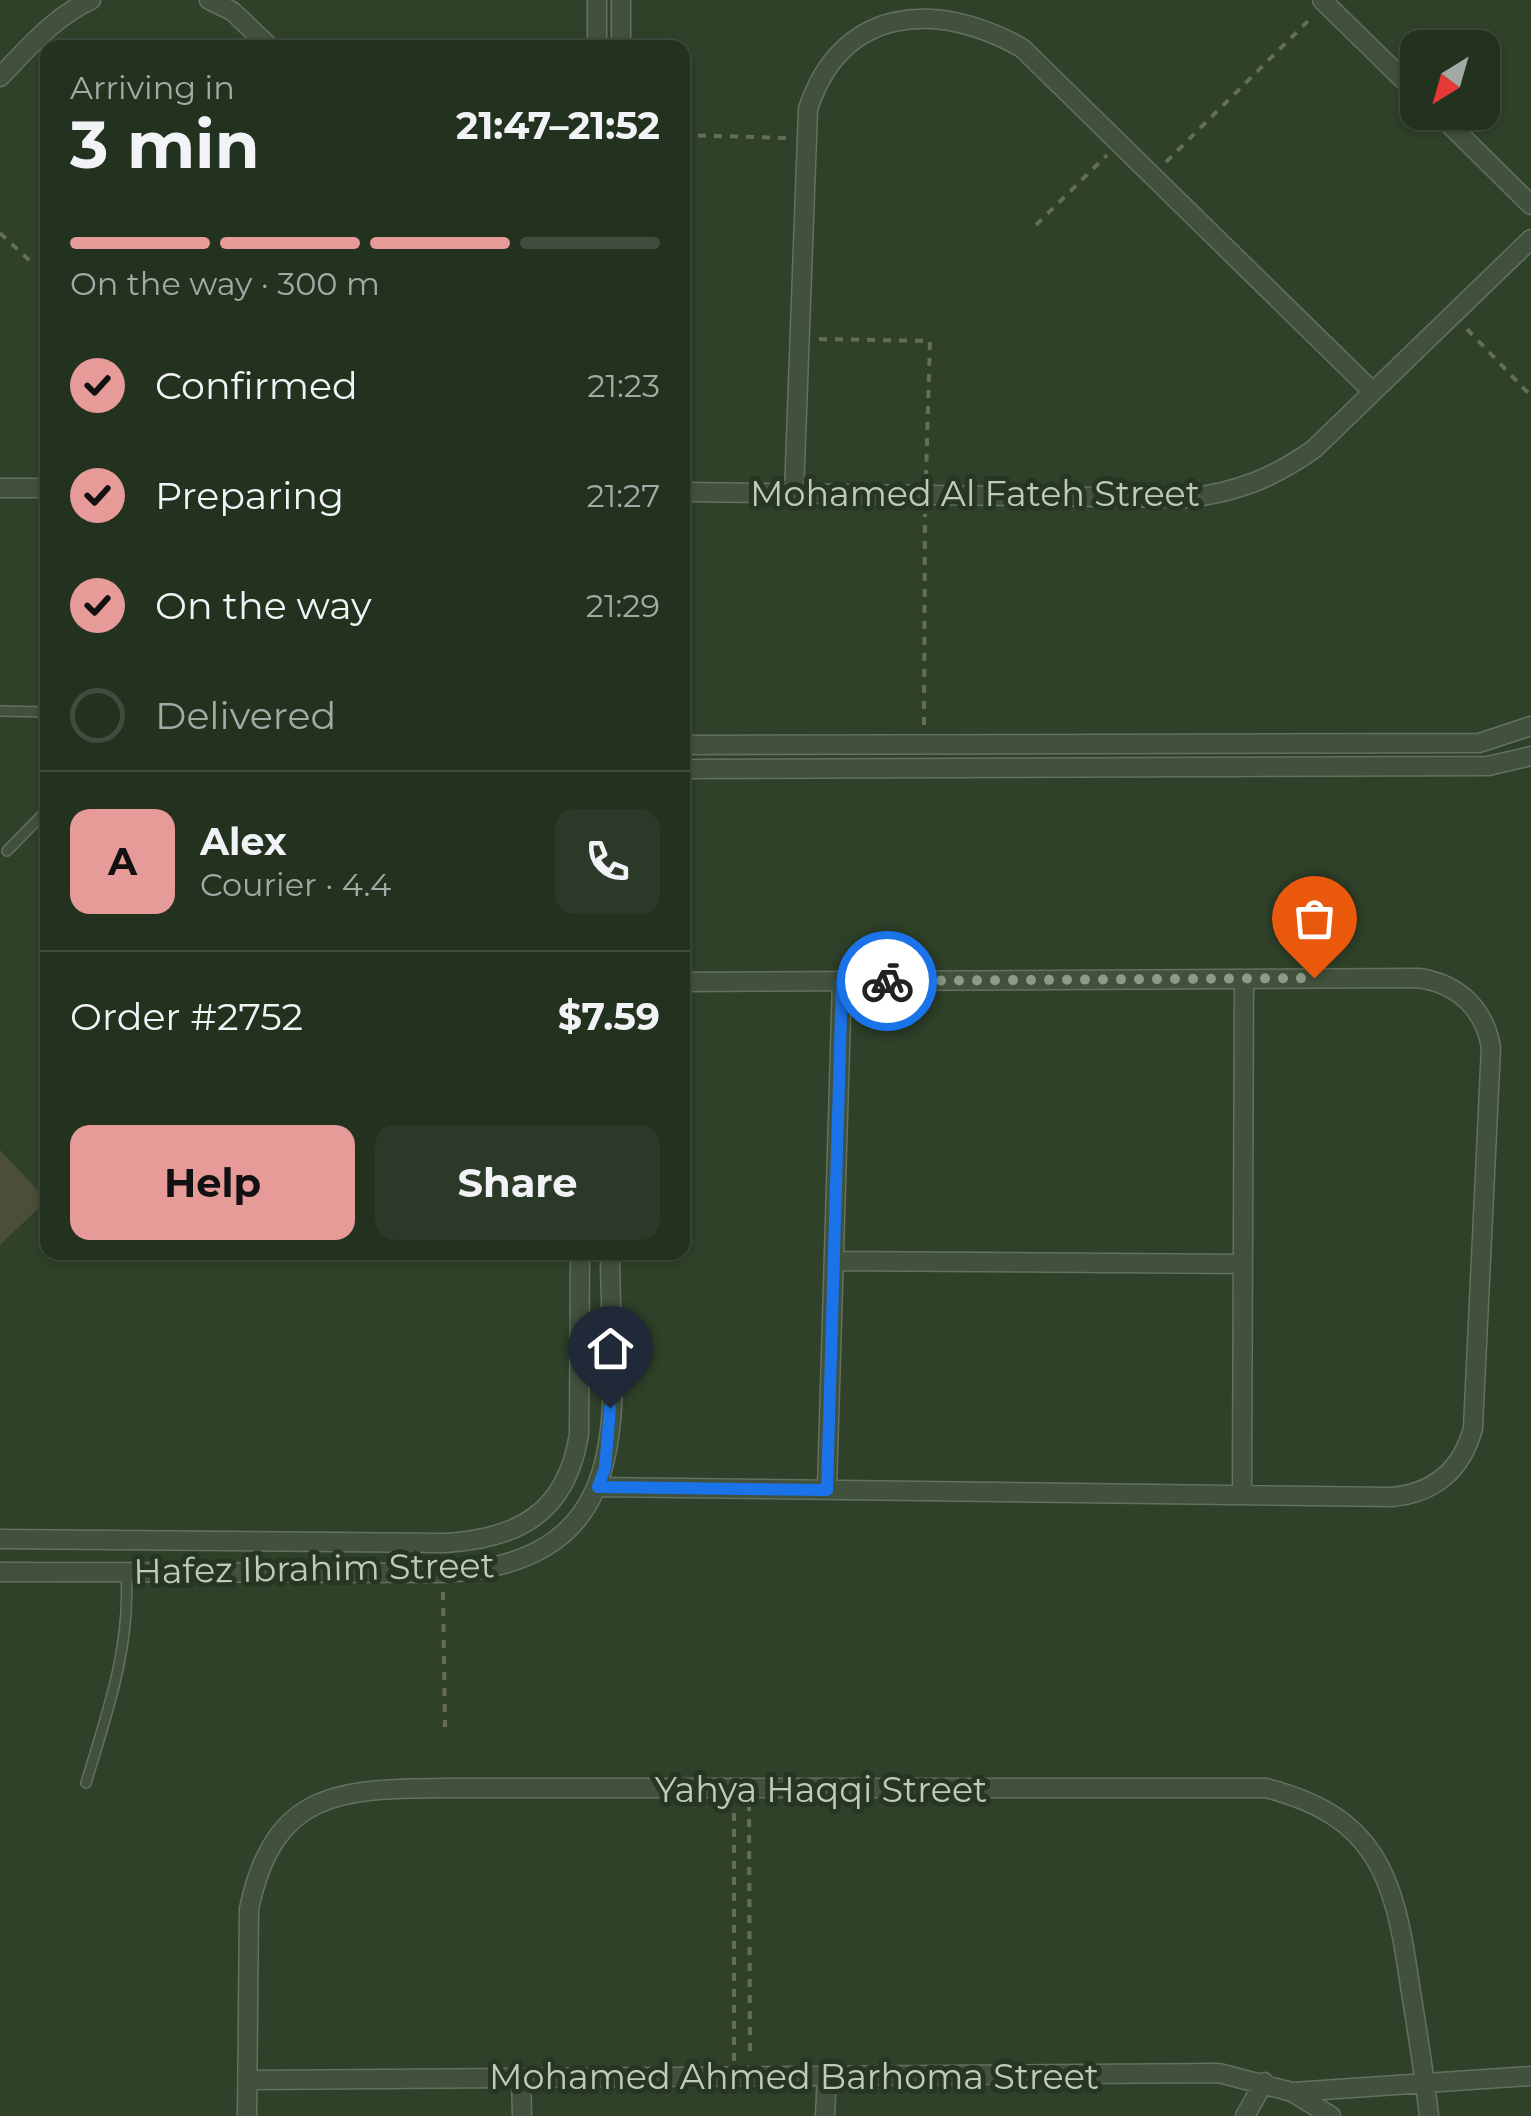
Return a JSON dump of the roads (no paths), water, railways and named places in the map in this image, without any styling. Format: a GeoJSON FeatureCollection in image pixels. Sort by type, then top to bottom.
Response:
{"type":"FeatureCollection","features":[{"type":"Feature","properties":{"kind":"street"},"geometry":{"type":"LineString","coordinates":[[0,76],[42,34],[74,8],[91,0]]}},
{"type":"Feature","properties":{"kind":"street"},"geometry":{"type":"LineString","coordinates":[[209,0],[232,11],[263,40]]}},
{"type":"Feature","properties":{"kind":"street"},"geometry":{"type":"LineString","coordinates":[[597,0],[597,40]]}},
{"type":"Feature","properties":{"kind":"street"},"geometry":{"type":"LineString","coordinates":[[621,0],[621,40]]}},
{"type":"Feature","properties":{"kind":"street"},"geometry":{"type":"LineString","coordinates":[[1324,2],[1400,76]]}},
{"type":"Feature","properties":{"kind":"street"},"geometry":{"type":"LineString","coordinates":[[794,493],[806,138],[817,80],[833,55],[880,19],[909,11],[940,9],[970,15],[998,28],[1373,392]]}},
{"type":"Feature","properties":{"kind":"street"},"geometry":{"type":"LineString","coordinates":[[1454,130],[1531,205]]}},
{"type":"Feature","properties":{"kind":"street","name":"Mohamed Al Fateh Street"},"geometry":{"type":"LineString","coordinates":[[690,492],[1188,498],[1233,492],[1276,476],[1314,449],[1531,239]]}},
{"type":"Feature","properties":{"kind":"street"},"geometry":{"type":"LineString","coordinates":[[0,488],[40,488]]}},
{"type":"Feature","properties":{"kind":"street"},"geometry":{"type":"LineString","coordinates":[[690,746],[1460,743],[1504,738],[1531,726]]}},
{"type":"Feature","properties":{"kind":"street"},"geometry":{"type":"LineString","coordinates":[[1460,743],[1460,766]]}},
{"type":"Feature","properties":{"kind":"street"},"geometry":{"type":"LineString","coordinates":[[690,769],[1460,766],[1508,764],[1531,756]]}},
{"type":"Feature","properties":{"kind":"street"},"geometry":{"type":"LineString","coordinates":[[1242,1494],[1244,979]]}},
{"type":"Feature","properties":{"kind":"street"},"geometry":{"type":"LineString","coordinates":[[598,1487],[1406,1496],[1433,1486],[1463,1456],[1473,1428],[1491,1047],[1484,1021],[1468,999],[1432,980],[690,982]]}},
{"type":"Feature","properties":{"kind":"street"},"geometry":{"type":"LineString","coordinates":[[827,1490],[842,981]]}},
{"type":"Feature","properties":{"kind":"street","name":"Hafez Ibrahim Street"},"geometry":{"type":"LineString","coordinates":[[0,1539],[471,1542],[522,1526],[544,1510],[561,1490],[574,1464],[579,1434],[580,1260]]}},
{"type":"Feature","properties":{"kind":"street","name":"Hafez Ibrahim Street"},"geometry":{"type":"LineString","coordinates":[[0,1572],[312,1576],[442,1573],[510,1564],[541,1552],[568,1531],[598,1487],[609,1442],[610,1260]]}},
{"type":"Feature","properties":{"kind":"street"},"geometry":{"type":"LineString","coordinates":[[834,1260],[1243,1264]]}},
{"type":"Feature","properties":{"kind":"street"},"geometry":{"type":"LineString","coordinates":[[310,1542],[312,1576]]}},
{"type":"Feature","properties":{"kind":"street","name":"Yahya Haqqi Street"},"geometry":{"type":"LineString","coordinates":[[247,2116],[249,1908],[256,1875],[272,1844],[296,1818],[325,1799],[359,1789],[1266,1788],[1305,1798],[1340,1818],[1360,1836],[1390,1881],[1400,1920],[1429,2116]]}},
{"type":"Feature","properties":{"kind":"street","name":"Mohamed Ahmed Barhoma Street"},"geometry":{"type":"LineString","coordinates":[[247,2080],[1219,2072],[1292,2092],[1331,2116]]}},
{"type":"Feature","properties":{"kind":"street"},"geometry":{"type":"LineString","coordinates":[[825,2116],[827,2075]]}},
{"type":"Feature","properties":{"kind":"street"},"geometry":{"type":"LineString","coordinates":[[1292,2092],[1531,2076]]}},
{"type":"Feature","properties":{"kind":"street"},"geometry":{"type":"LineString","coordinates":[[521,2078],[522,2116]]}},
{"type":"Feature","properties":{"kind":"street"},"geometry":{"type":"LineString","coordinates":[[1246,2116],[1264,2082]]}},
{"type":"Feature","properties":{"kind":"lane"},"geometry":{"type":"LineString","coordinates":[[0,711],[40,712]]}},
{"type":"Feature","properties":{"kind":"lane"},"geometry":{"type":"LineString","coordinates":[[7,851],[40,818]]}},
{"type":"Feature","properties":{"kind":"lane"},"geometry":{"type":"LineString","coordinates":[[86,1782],[121,1662],[128,1604],[126,1573]]}}]}
